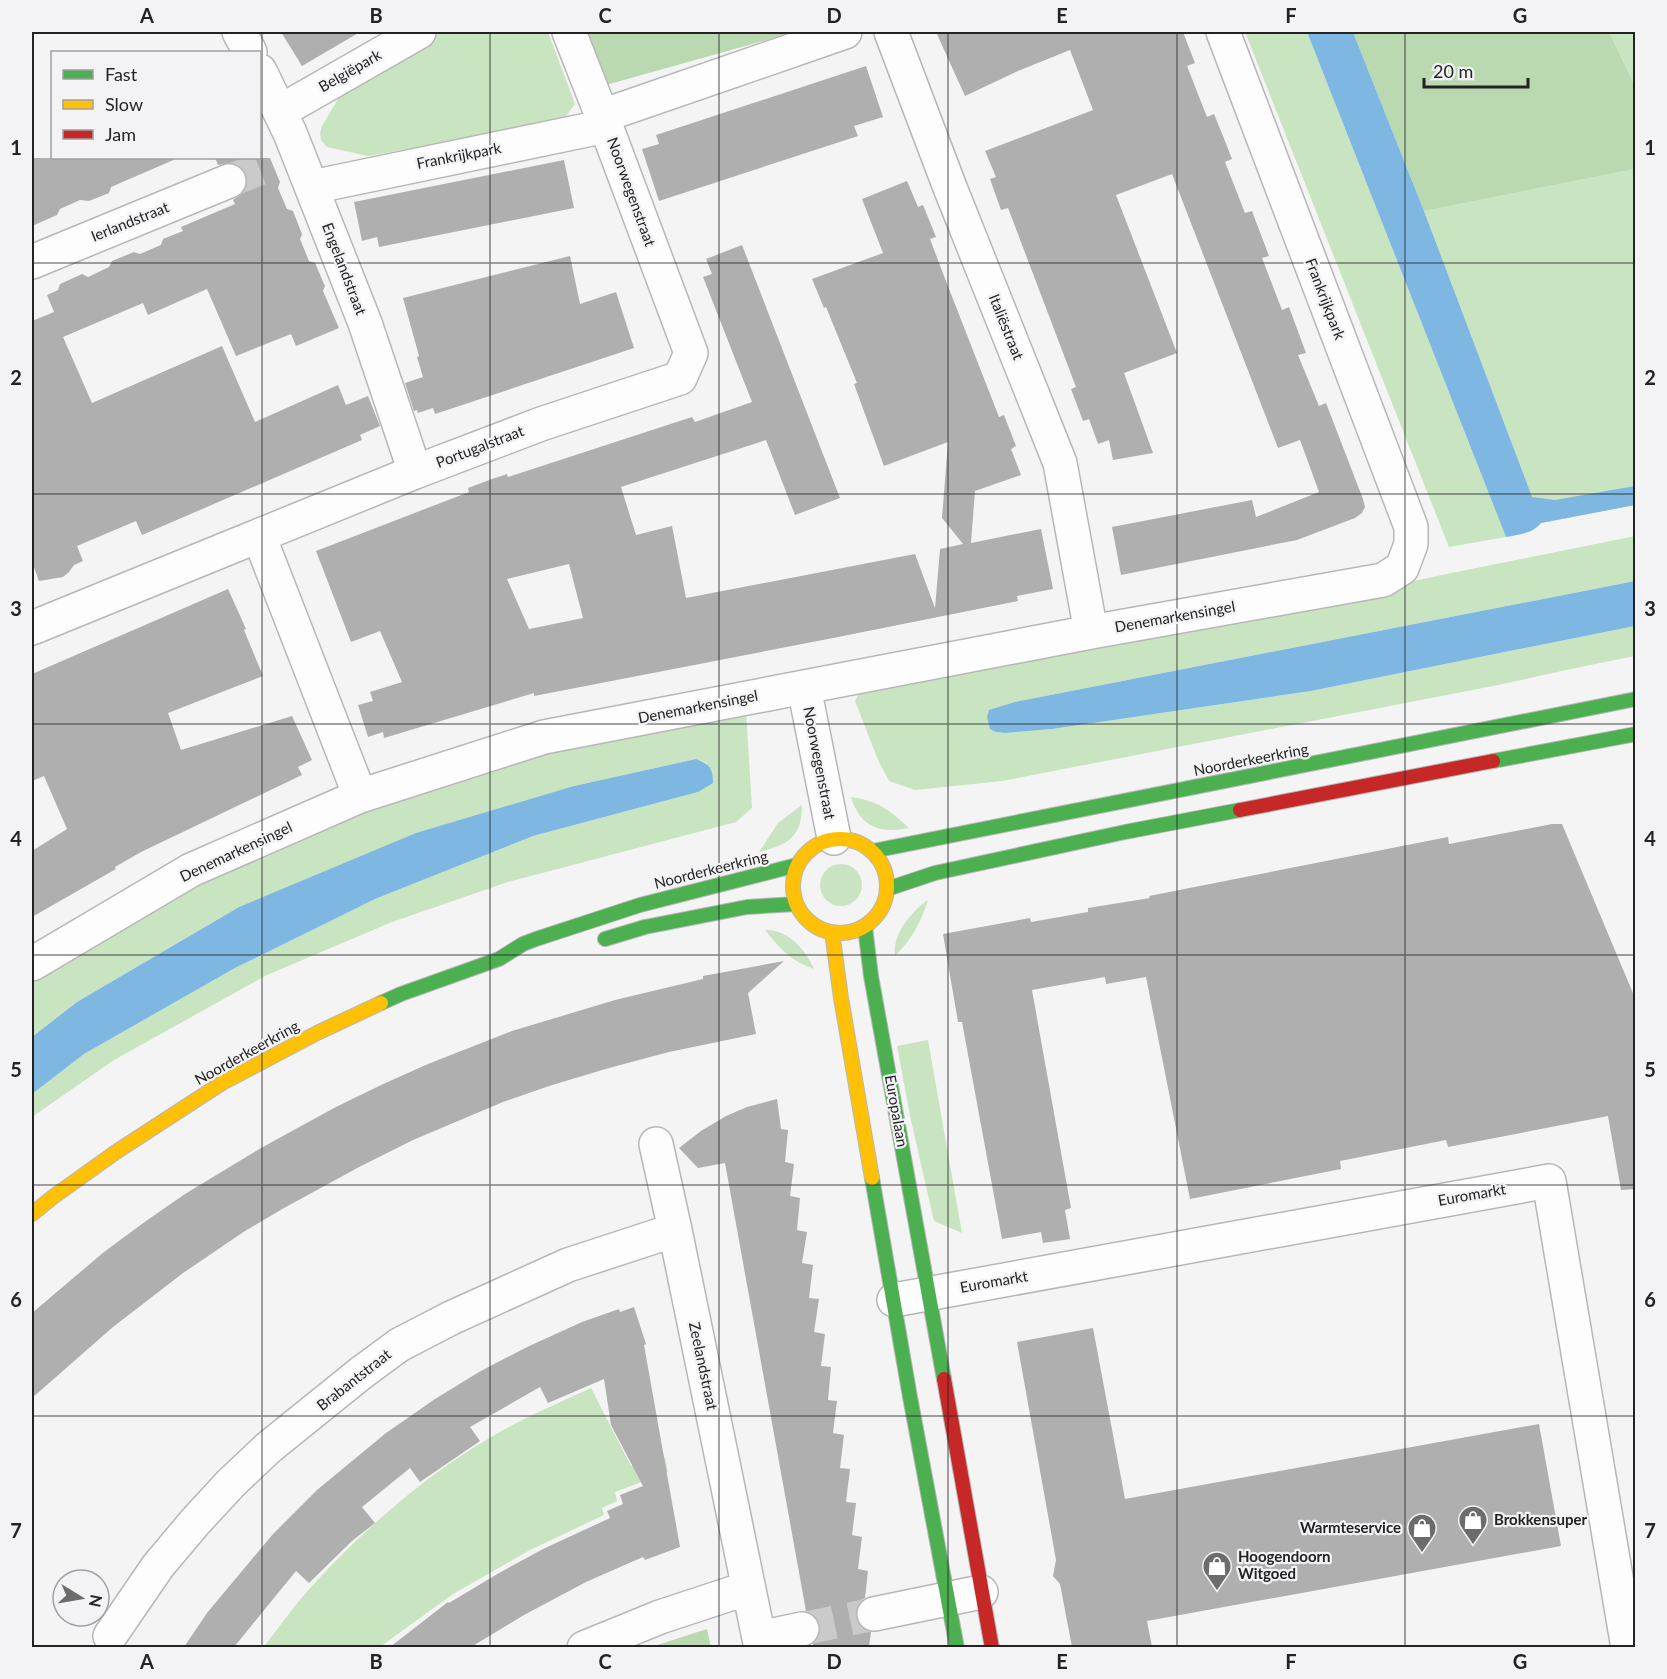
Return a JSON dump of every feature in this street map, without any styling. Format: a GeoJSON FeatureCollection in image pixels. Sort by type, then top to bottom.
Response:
{"type":"FeatureCollection","features":[{"type":"Feature","properties":{"kind":"street"},"geometry":{"type":"LineString","coordinates":[[239,32],[249,51]]}},
{"type":"Feature","properties":{"kind":"street","name":"Belgiëpark"},"geometry":{"type":"LineString","coordinates":[[281,111],[419,32]]}},
{"type":"Feature","properties":{"kind":"street","name":"Noorwegenstraat"},"geometry":{"type":"LineString","coordinates":[[569,32],[691,353]]}},
{"type":"Feature","properties":{"kind":"street","name":"Frankrijkpark"},"geometry":{"type":"LineString","coordinates":[[312,186],[604,121],[845,32]]}},
{"type":"Feature","properties":{"kind":"street","name":"Italiëstraat"},"geometry":{"type":"LineString","coordinates":[[891,32],[940,162],[1060,463],[1091,632]]}},
{"type":"Feature","properties":{"kind":"street","name":"Frankrijkpark"},"geometry":{"type":"LineString","coordinates":[[1223,32],[1411,527],[1411,544],[1402,568]]}},
{"type":"Feature","properties":{"kind":"street","name":"Engelandstraat"},"geometry":{"type":"LineString","coordinates":[[261,73],[281,111],[285,158],[312,186],[367,328],[415,472]]}},
{"type":"Feature","properties":{"kind":"street","name":"Ierlandstraat"},"geometry":{"type":"LineString","coordinates":[[32,262],[229,181]]}},
{"type":"Feature","properties":{"kind":"street","name":"Portugalstraat"},"geometry":{"type":"LineString","coordinates":[[32,628],[415,472],[541,424],[680,378],[691,353]]}},
{"type":"Feature","properties":{"kind":"street"},"geometry":{"type":"LineString","coordinates":[[260,536],[360,796]]}},
{"type":"Feature","properties":{"kind":"street","name":"Denemarkensingel"},"geometry":{"type":"LineString","coordinates":[[32,964],[191,870],[360,796],[544,737],[1091,632],[1383,580],[1402,568]]}},
{"type":"Feature","properties":{"kind":"street","name":"Noorwegenstraat"},"geometry":{"type":"LineString","coordinates":[[804,687],[834,838]]}},
{"type":"Feature","properties":{"kind":"street","name":"Noorderkeerkring"},"geometry":{"type":"LineString","coordinates":[[873,851],[1635,699]]}},
{"type":"Feature","properties":{"kind":"street"},"geometry":{"type":"LineString","coordinates":[[887,890],[935,873],[1125,832],[1635,734]]}},
{"type":"Feature","properties":{"kind":"street"},"geometry":{"type":"LineString","coordinates":[[834,838],[850,839],[873,851],[884,868],[887,879],[887,890],[881,911],[874,920],[865,927],[849,933],[832,932],[810,923],[796,904],[792,885],[801,858],[812,847],[834,838]]}},
{"type":"Feature","properties":{"kind":"street","name":"Noorderkeerkring"},"geometry":{"type":"LineString","coordinates":[[32,1214],[116,1152],[222,1083],[317,1033],[401,994],[499,959],[523,944],[640,905],[797,865]]}},
{"type":"Feature","properties":{"kind":"street"},"geometry":{"type":"LineString","coordinates":[[591,943],[645,927],[747,907],[796,904]]}},
{"type":"Feature","properties":{"kind":"street","name":"Europalaan"},"geometry":{"type":"LineString","coordinates":[[865,927],[871,976],[992,1647]]}},
{"type":"Feature","properties":{"kind":"street"},"geometry":{"type":"LineString","coordinates":[[832,932],[843,1009],[910,1397],[957,1647]]}},
{"type":"Feature","properties":{"kind":"street","name":"Noorderkeerkring"},"geometry":{"type":"LineString","coordinates":[[499,959],[517,961]]}},
{"type":"Feature","properties":{"kind":"street","name":"Zeelandstraat"},"geometry":{"type":"LineString","coordinates":[[656,1144],[760,1643],[802,1629]]}},
{"type":"Feature","properties":{"kind":"street","name":"Euromarkt"},"geometry":{"type":"LineString","coordinates":[[929,1294],[1549,1181],[1628,1647]]}},
{"type":"Feature","properties":{"kind":"street","name":"Brabantstraat"},"geometry":{"type":"LineString","coordinates":[[110,1636],[158,1566],[231,1484],[268,1448],[399,1345],[451,1318],[568,1265],[675,1230]]}},
{"type":"Feature","properties":{"kind":"street"},"geometry":{"type":"LineString","coordinates":[[894,1300],[929,1294]]}},
{"type":"Feature","properties":{"kind":"street"},"geometry":{"type":"LineString","coordinates":[[584,1647],[660,1617],[748,1588]]}},
{"type":"Feature","properties":{"kind":"street"},"geometry":{"type":"LineString","coordinates":[[874,1614],[981,1592]]}},
{"type":"Feature","properties":{"kind":"green space"},"geometry":{"type":"Polygon","coordinates":[[[439,32],[548,32],[575,104],[562,122],[368,156],[327,147],[321,140],[320,133],[341,94],[439,32]]]}},
{"type":"Feature","properties":{"kind":"green space"},"geometry":{"type":"Polygon","coordinates":[[[586,32],[795,32],[606,85],[586,32]]]}},
{"type":"Feature","properties":{"kind":"green space"},"geometry":{"type":"Polygon","coordinates":[[[1245,32],[1307,32],[1506,537],[1449,547],[1245,32]]]}},
{"type":"Feature","properties":{"kind":"green space"},"geometry":{"type":"Polygon","coordinates":[[[1353,32],[1609,32],[1635,86],[1635,169],[1424,211],[1353,32]]]}},
{"type":"Feature","properties":{"kind":"green space"},"geometry":{"type":"Polygon","coordinates":[[[1609,32],[1635,32],[1635,86],[1609,32]]]}},
{"type":"Feature","properties":{"kind":"green space"},"geometry":{"type":"Polygon","coordinates":[[[1635,169],[1635,505],[1541,523],[1424,211],[1635,169]]]}},
{"type":"Feature","properties":{"kind":"green space"},"geometry":{"type":"Polygon","coordinates":[[[1635,536],[1635,581],[1015,702],[996,732],[1052,729],[1311,691],[1635,626],[1635,656],[1498,685],[1002,781],[915,790],[889,781],[878,760],[855,701],[859,693],[1308,604],[1635,536]]]}},
{"type":"Feature","properties":{"kind":"green space"},"geometry":{"type":"Polygon","coordinates":[[[746,711],[752,808],[736,822],[508,882],[392,922],[267,975],[114,1060],[32,1117],[32,1094],[84,1054],[235,968],[375,899],[533,836],[698,792],[707,763],[696,759],[574,786],[239,907],[77,1002],[32,1037],[32,984],[75,955],[203,879],[413,788],[580,745],[746,711]]]}},
{"type":"Feature","properties":{"kind":"green space"},"geometry":{"type":"Polygon","coordinates":[[[851,797],[883,807],[909,828],[889,830],[872,826],[860,815],[851,797]]]}},
{"type":"Feature","properties":{"kind":"green space"},"geometry":{"type":"Polygon","coordinates":[[[802,805],[796,833],[785,843],[759,852],[778,823],[802,805]]]}},
{"type":"Feature","properties":{"kind":"green space"},"geometry":{"type":"Polygon","coordinates":[[[841,864],[856,870],[862,885],[856,900],[841,906],[826,900],[820,885],[826,870],[841,864]]]}},
{"type":"Feature","properties":{"kind":"green space"},"geometry":{"type":"Polygon","coordinates":[[[928,900],[915,930],[895,956],[897,940],[904,924],[928,900]]]}},
{"type":"Feature","properties":{"kind":"green space"},"geometry":{"type":"Polygon","coordinates":[[[765,930],[789,937],[801,948],[814,969],[786,954],[765,930]]]}},
{"type":"Feature","properties":{"kind":"green space"},"geometry":{"type":"Polygon","coordinates":[[[928,1040],[962,1233],[934,1221],[897,1046],[928,1040]]]}},
{"type":"Feature","properties":{"kind":"green space"},"geometry":{"type":"Polygon","coordinates":[[[591,1388],[631,1466],[665,1457],[668,1472],[615,1492],[617,1501],[602,1508],[604,1515],[530,1550],[453,1594],[380,1647],[263,1648],[311,1587],[330,1567],[413,1491],[494,1435],[591,1388]]]}},
{"type":"Feature","properties":{"kind":"green space"},"geometry":{"type":"Polygon","coordinates":[[[707,1629],[711,1647],[651,1647],[707,1629]]]}},
{"type":"Feature","properties":{"kind":"water"},"geometry":{"type":"Polygon","coordinates":[[[1307,32],[1353,32],[1424,211],[1532,497],[1555,500],[1635,486],[1635,505],[1541,523],[1530,531],[1506,537],[1307,32]]]}},
{"type":"Feature","properties":{"kind":"water"},"geometry":{"type":"Polygon","coordinates":[[[1635,581],[1635,626],[1311,691],[1052,729],[996,732],[990,729],[987,717],[989,710],[1015,702],[1635,581]]]}},
{"type":"Feature","properties":{"kind":"water"},"geometry":{"type":"Polygon","coordinates":[[[696,759],[708,765],[713,778],[713,783],[698,792],[533,836],[375,899],[235,968],[84,1054],[32,1094],[32,1037],[77,1002],[239,907],[416,833],[574,786],[696,759]]]}},
{"type":"Feature","properties":{"kind":"building"},"geometry":{"type":"Polygon","coordinates":[[[281,32],[360,32],[302,66],[281,32]]]}},
{"type":"Feature","properties":{"kind":"building"},"geometry":{"type":"Polygon","coordinates":[[[936,32],[1183,32],[1195,63],[1187,66],[1207,117],[1214,114],[1223,136],[1232,159],[1225,162],[1245,213],[1252,211],[1269,256],[1262,258],[1282,310],[1289,307],[1306,353],[1298,355],[1319,406],[1326,403],[1363,499],[1365,507],[1362,513],[1355,518],[1297,540],[1121,575],[1112,527],[1252,500],[1256,517],[1319,492],[1300,440],[1278,448],[1172,174],[1116,195],[1177,353],[1124,373],[1153,453],[1113,460],[1109,440],[1098,444],[1089,419],[1083,421],[1071,389],[1076,387],[1008,208],[1001,210],[990,179],[996,177],[985,151],[1093,110],[1070,50],[965,96],[936,32]]]}},
{"type":"Feature","properties":{"kind":"building"},"geometry":{"type":"Polygon","coordinates":[[[866,66],[883,117],[854,126],[858,136],[659,201],[642,149],[659,144],[656,135],[866,66]]]}},
{"type":"Feature","properties":{"kind":"building"},"geometry":{"type":"Polygon","coordinates":[[[32,158],[176,159],[111,187],[109,193],[89,201],[80,200],[60,209],[57,215],[32,226],[32,158]]]}},
{"type":"Feature","properties":{"kind":"building"},"geometry":{"type":"Polygon","coordinates":[[[270,158],[280,182],[278,188],[287,209],[293,211],[302,234],[300,239],[309,261],[315,263],[325,286],[323,291],[339,328],[296,346],[291,334],[236,356],[207,289],[148,315],[143,303],[63,337],[92,403],[222,346],[255,422],[338,385],[346,405],[368,396],[380,426],[360,435],[362,440],[142,535],[136,521],[77,546],[83,561],[74,565],[63,577],[39,581],[32,562],[32,321],[54,312],[47,295],[58,290],[60,284],[82,274],[88,277],[109,267],[112,261],[134,252],[140,254],[161,245],[163,239],[183,231],[181,227],[235,204],[233,200],[243,193],[247,184],[246,173],[240,166],[232,163],[218,165],[215,159],[270,158]]]}},
{"type":"Feature","properties":{"kind":"building"},"geometry":{"type":"Polygon","coordinates":[[[564,160],[574,208],[379,247],[377,237],[362,241],[354,202],[564,160]]]}},
{"type":"Feature","properties":{"kind":"building"},"geometry":{"type":"Polygon","coordinates":[[[907,181],[918,207],[923,205],[936,237],[930,239],[944,276],[999,417],[1004,415],[1016,446],[1011,449],[1021,475],[975,491],[971,543],[1041,529],[1053,589],[1017,596],[1018,601],[534,696],[534,693],[384,738],[383,732],[368,737],[358,705],[373,701],[370,692],[402,682],[380,631],[351,642],[316,551],[469,492],[468,488],[492,479],[507,474],[508,477],[692,417],[695,422],[752,402],[703,277],[712,274],[706,259],[742,245],[840,498],[795,515],[766,440],[621,487],[636,535],[672,526],[686,598],[915,554],[935,608],[940,549],[963,544],[942,518],[948,442],[884,466],[854,384],[857,383],[812,279],[883,253],[862,199],[907,181]],[[569,564],[507,579],[529,629],[583,618],[569,564]]]}},
{"type":"Feature","properties":{"kind":"building"},"geometry":{"type":"Polygon","coordinates":[[[570,256],[580,304],[616,292],[634,348],[435,414],[433,408],[418,413],[417,410],[414,411],[405,383],[423,377],[403,298],[570,256]]]}},
{"type":"Feature","properties":{"kind":"building"},"geometry":{"type":"Polygon","coordinates":[[[228,589],[263,676],[168,713],[181,750],[292,716],[312,760],[298,767],[302,775],[141,852],[32,917],[32,851],[67,829],[44,776],[32,781],[32,674],[228,589]]]}},
{"type":"Feature","properties":{"kind":"building"},"geometry":{"type":"Polygon","coordinates":[[[1562,824],[1635,998],[1635,1189],[1621,1190],[1608,1116],[1448,1147],[1446,1140],[1340,1161],[1341,1169],[1190,1199],[1146,977],[1106,984],[1105,977],[1032,990],[1071,1208],[1065,1210],[1070,1239],[1043,1243],[1041,1232],[1002,1239],[962,1022],[958,1022],[943,934],[1030,918],[1031,922],[1088,912],[1088,908],[1150,898],[1149,896],[1448,837],[1449,844],[1562,824]]]}},
{"type":"Feature","properties":{"kind":"building"},"geometry":{"type":"Polygon","coordinates":[[[784,961],[748,993],[756,1034],[669,1052],[549,1086],[503,1102],[413,1140],[361,1166],[245,1231],[183,1273],[113,1327],[32,1398],[32,1313],[104,1252],[146,1221],[185,1194],[261,1148],[381,1085],[512,1031],[615,1000],[703,979],[703,976],[784,961]]]}},
{"type":"Feature","properties":{"kind":"building"},"geometry":{"type":"Polygon","coordinates":[[[777,1099],[781,1129],[788,1130],[785,1162],[794,1164],[790,1196],[800,1198],[797,1230],[807,1232],[802,1263],[813,1265],[809,1298],[819,1299],[814,1332],[825,1334],[821,1366],[831,1367],[828,1400],[837,1401],[833,1433],[844,1435],[840,1468],[850,1469],[846,1502],[856,1503],[852,1535],[862,1537],[858,1569],[868,1571],[865,1598],[856,1608],[856,1617],[860,1627],[871,1632],[869,1647],[813,1647],[820,1634],[820,1626],[816,1616],[806,1611],[725,1163],[698,1168],[679,1148],[726,1116],[747,1107],[777,1099]]]}},
{"type":"Feature","properties":{"kind":"building"},"geometry":{"type":"Polygon","coordinates":[[[634,1307],[646,1344],[644,1345],[680,1547],[645,1560],[643,1557],[586,1582],[471,1647],[390,1647],[448,1602],[543,1549],[610,1518],[607,1511],[623,1504],[620,1495],[643,1486],[611,1425],[604,1379],[548,1403],[540,1387],[470,1427],[480,1441],[420,1482],[410,1468],[362,1507],[375,1523],[352,1541],[309,1583],[296,1571],[234,1647],[184,1647],[207,1613],[273,1534],[317,1490],[386,1433],[479,1372],[527,1347],[582,1322],[619,1309],[620,1312],[634,1307]]]}},
{"type":"Feature","properties":{"kind":"building"},"geometry":{"type":"Polygon","coordinates":[[[1093,1328],[1125,1499],[1539,1424],[1561,1546],[1147,1621],[1152,1647],[1072,1647],[1060,1584],[1053,1576],[1056,1560],[1017,1342],[1093,1328]]]}},
{"type":"Feature","properties":{"kind":"tunnel"},"geometry":{"type":"LineString","coordinates":[[229,181],[272,164]]}},
{"type":"Feature","properties":{"kind":"tunnel"},"geometry":{"type":"LineString","coordinates":[[802,1629],[874,1614]]}},
{"type":"Feature","properties":{"kind":"traffic: fast"},"geometry":{"type":"LineString","coordinates":[[873,851],[1636,699]]}},
{"type":"Feature","properties":{"kind":"traffic: fast"},"geometry":{"type":"LineString","coordinates":[[1493,761],[1636,734]]}},
{"type":"Feature","properties":{"kind":"traffic: fast"},"geometry":{"type":"LineString","coordinates":[[887,889],[935,873],[1240,810]]}},
{"type":"Feature","properties":{"kind":"traffic: fast"},"geometry":{"type":"LineString","coordinates":[[381,1003],[499,959],[536,939],[640,905],[797,865]]}},
{"type":"Feature","properties":{"kind":"traffic: fast"},"geometry":{"type":"LineString","coordinates":[[605,939],[645,927],[747,907],[796,904]]}},
{"type":"Feature","properties":{"kind":"traffic: fast"},"geometry":{"type":"LineString","coordinates":[[865,927],[871,976],[944,1379]]}},
{"type":"Feature","properties":{"kind":"traffic: fast"},"geometry":{"type":"LineString","coordinates":[[872,1178],[957,1648]]}},
{"type":"Feature","properties":{"kind":"traffic: slow"},"geometry":{"type":"LineString","coordinates":[[840,839],[858,842],[873,853],[884,868],[887,886],[884,904],[873,919],[858,930],[840,933],[822,930],[807,919],[796,904],[793,886],[796,868],[807,853],[822,842],[840,839]]}},
{"type":"Feature","properties":{"kind":"traffic: slow"},"geometry":{"type":"LineString","coordinates":[[832,932],[872,1178]]}},
{"type":"Feature","properties":{"kind":"traffic: slow"},"geometry":{"type":"LineString","coordinates":[[32,1214],[116,1152],[222,1083],[317,1033],[381,1003]]}},
{"type":"Feature","properties":{"kind":"traffic: jam"},"geometry":{"type":"LineString","coordinates":[[1240,810],[1493,761]]}},
{"type":"Feature","properties":{"kind":"traffic: jam"},"geometry":{"type":"LineString","coordinates":[[944,1379],[992,1648]]}},
{"type":"Feature","properties":{"kind":"place","name":"Brokkensuper"},"geometry":{"type":"Point","coordinates":[1473,1546]}},
{"type":"Feature","properties":{"kind":"place","name":"Warmteservice"},"geometry":{"type":"Point","coordinates":[1422,1554]}},
{"type":"Feature","properties":{"kind":"place","name":"Hoogendoorn Witgoed"},"geometry":{"type":"Point","coordinates":[1217,1592]}}]}
